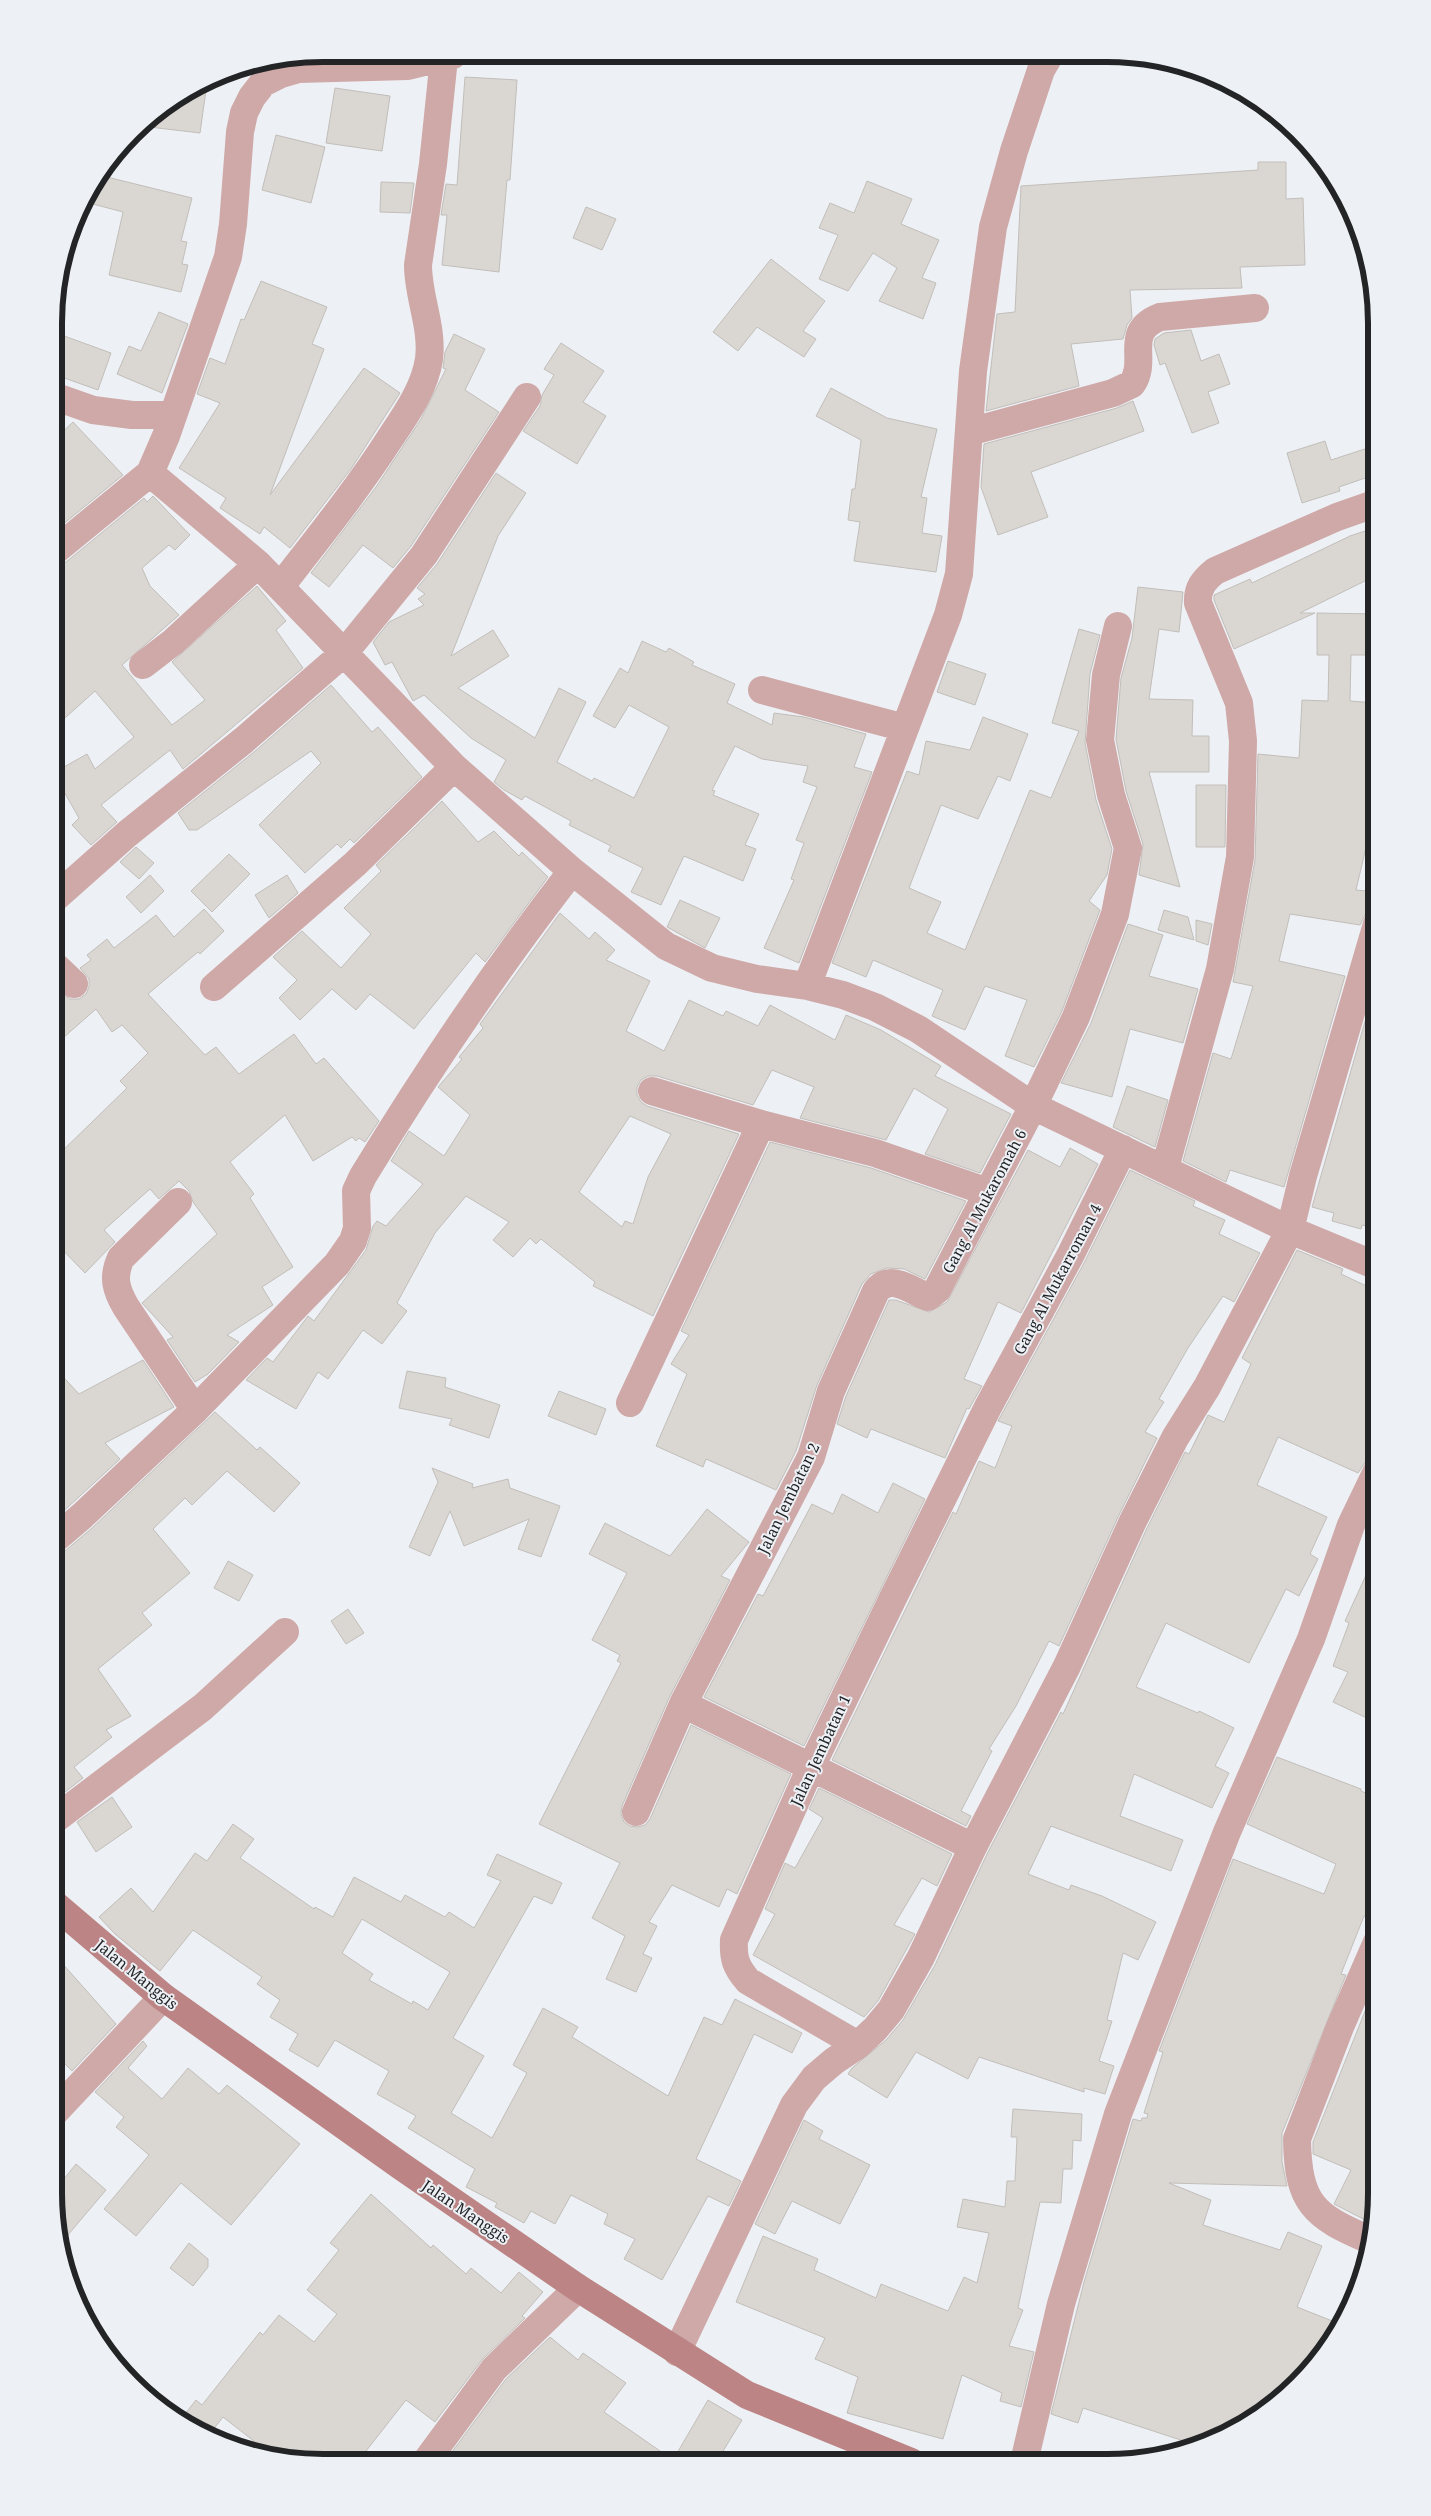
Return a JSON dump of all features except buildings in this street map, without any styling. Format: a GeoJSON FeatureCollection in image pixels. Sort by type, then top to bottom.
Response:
{"type":"FeatureCollection","features":[{"type":"Feature","properties":{"kind":"street"},"geometry":{"type":"LineString","coordinates":[[63,544],[150,473],[173,415],[228,257],[233,224],[240,132],[244,113],[252,97],[263,83],[281,74],[298,69],[408,66],[420,63]]}},
{"type":"Feature","properties":{"kind":"street"},"geometry":{"type":"LineString","coordinates":[[281,586],[358,487],[405,416],[422,382],[429,360],[429,342],[421,292],[448,63]]}},
{"type":"Feature","properties":{"kind":"street"},"geometry":{"type":"LineString","coordinates":[[806,986],[948,615],[959,574],[980,309],[993,227],[1040,63]]}},
{"type":"Feature","properties":{"kind":"street"},"geometry":{"type":"LineString","coordinates":[[969,432],[1113,393],[1132,384],[1138,374],[1139,334],[1150,320],[1160,316],[1254,308]]}},
{"type":"Feature","properties":{"kind":"street"},"geometry":{"type":"LineString","coordinates":[[63,891],[127,834],[244,740],[345,652],[424,555],[527,397]]}},
{"type":"Feature","properties":{"kind":"street"},"geometry":{"type":"LineString","coordinates":[[63,399],[93,410],[132,415],[173,415]]}},
{"type":"Feature","properties":{"kind":"street"},"geometry":{"type":"LineString","coordinates":[[150,473],[258,564],[281,586],[454,767],[572,871],[666,946],[712,968],[757,979],[806,986],[843,995],[875,1007],[918,1029],[1034,1106],[1290,1230],[1368,1262]]}},
{"type":"Feature","properties":{"kind":"street"},"geometry":{"type":"LineString","coordinates":[[1165,1168],[1220,969],[1240,857],[1243,741],[1239,703],[1203,616],[1198,593],[1207,577],[1215,571],[1337,517],[1368,506]]}},
{"type":"Feature","properties":{"kind":"street"},"geometry":{"type":"LineString","coordinates":[[143,665],[173,642],[258,564]]}},
{"type":"Feature","properties":{"kind":"street","name":"Gang Al Mukaromah 6"},"geometry":{"type":"LineString","coordinates":[[934,1294],[1034,1106],[1076,1017],[1116,914],[1128,859],[1128,848],[1110,795],[1100,740],[1106,675],[1118,626]]}},
{"type":"Feature","properties":{"kind":"street"},"geometry":{"type":"LineString","coordinates":[[762,690],[905,728]]}},
{"type":"Feature","properties":{"kind":"street"},"geometry":{"type":"LineString","coordinates":[[214,987],[355,864],[454,767]]}},
{"type":"Feature","properties":{"kind":"street"},"geometry":{"type":"LineString","coordinates":[[63,1532],[195,1410],[308,1296],[345,1254],[357,1228],[356,1192],[363,1176],[452,1035],[514,946],[572,871]]}},
{"type":"Feature","properties":{"kind":"street"},"geometry":{"type":"LineString","coordinates":[[677,2352],[794,2105],[814,2078],[834,2060],[858,2045],[875,2029],[895,2002],[921,1957],[973,1847],[1067,1666],[1134,1521],[1175,1438],[1207,1387],[1290,1230],[1303,1176],[1368,955]]}},
{"type":"Feature","properties":{"kind":"street"},"geometry":{"type":"LineString","coordinates":[[652,1091],[761,1124],[875,1152],[988,1192]]}},
{"type":"Feature","properties":{"kind":"street"},"geometry":{"type":"LineString","coordinates":[[630,1403],[761,1124]]}},
{"type":"Feature","properties":{"kind":"street","name":"Gang Al Mukarroman 4"},"geometry":{"type":"LineString","coordinates":[[988,1408],[1070,1256],[1123,1149]]}},
{"type":"Feature","properties":{"kind":"street"},"geometry":{"type":"LineString","coordinates":[[178,1202],[121,1258],[116,1268],[115,1281],[119,1295],[126,1307],[195,1410]]}},
{"type":"Feature","properties":{"kind":"street","name":"Jalan Jembatan 2"},"geometry":{"type":"LineString","coordinates":[[683,1704],[811,1457],[831,1391],[876,1292],[882,1284],[890,1282],[928,1297],[934,1294]]}},
{"type":"Feature","properties":{"kind":"street","name":"Jalan Jembatan 1"},"geometry":{"type":"LineString","coordinates":[[858,2045],[748,1981],[736,1967],[733,1955],[734,1940],[811,1767],[892,1598],[988,1408]]}},
{"type":"Feature","properties":{"kind":"street"},"geometry":{"type":"LineString","coordinates":[[1026,2454],[1061,2304],[1118,2114],[1227,1832],[1311,1639],[1351,1525],[1368,1490]]}},
{"type":"Feature","properties":{"kind":"street"},"geometry":{"type":"LineString","coordinates":[[63,1813],[203,1707],[285,1632]]}},
{"type":"Feature","properties":{"kind":"street"},"geometry":{"type":"LineString","coordinates":[[636,1812],[683,1704],[973,1847]]}},
{"type":"Feature","properties":{"kind":"street","name":"Jalan Manggis"},"geometry":{"type":"LineString","coordinates":[[63,1912],[163,1997],[401,2166],[578,2288],[747,2395],[891,2454]]}},
{"type":"Feature","properties":{"kind":"street"},"geometry":{"type":"LineString","coordinates":[[1364,2237],[1324,2218],[1306,2197],[1297,2159],[1297,2139],[1340,2027],[1368,1963]]}},
{"type":"Feature","properties":{"kind":"street"},"geometry":{"type":"LineString","coordinates":[[63,2103],[163,1997]]}},
{"type":"Feature","properties":{"kind":"street"},"geometry":{"type":"LineString","coordinates":[[432,2454],[494,2369],[578,2288]]}}]}
